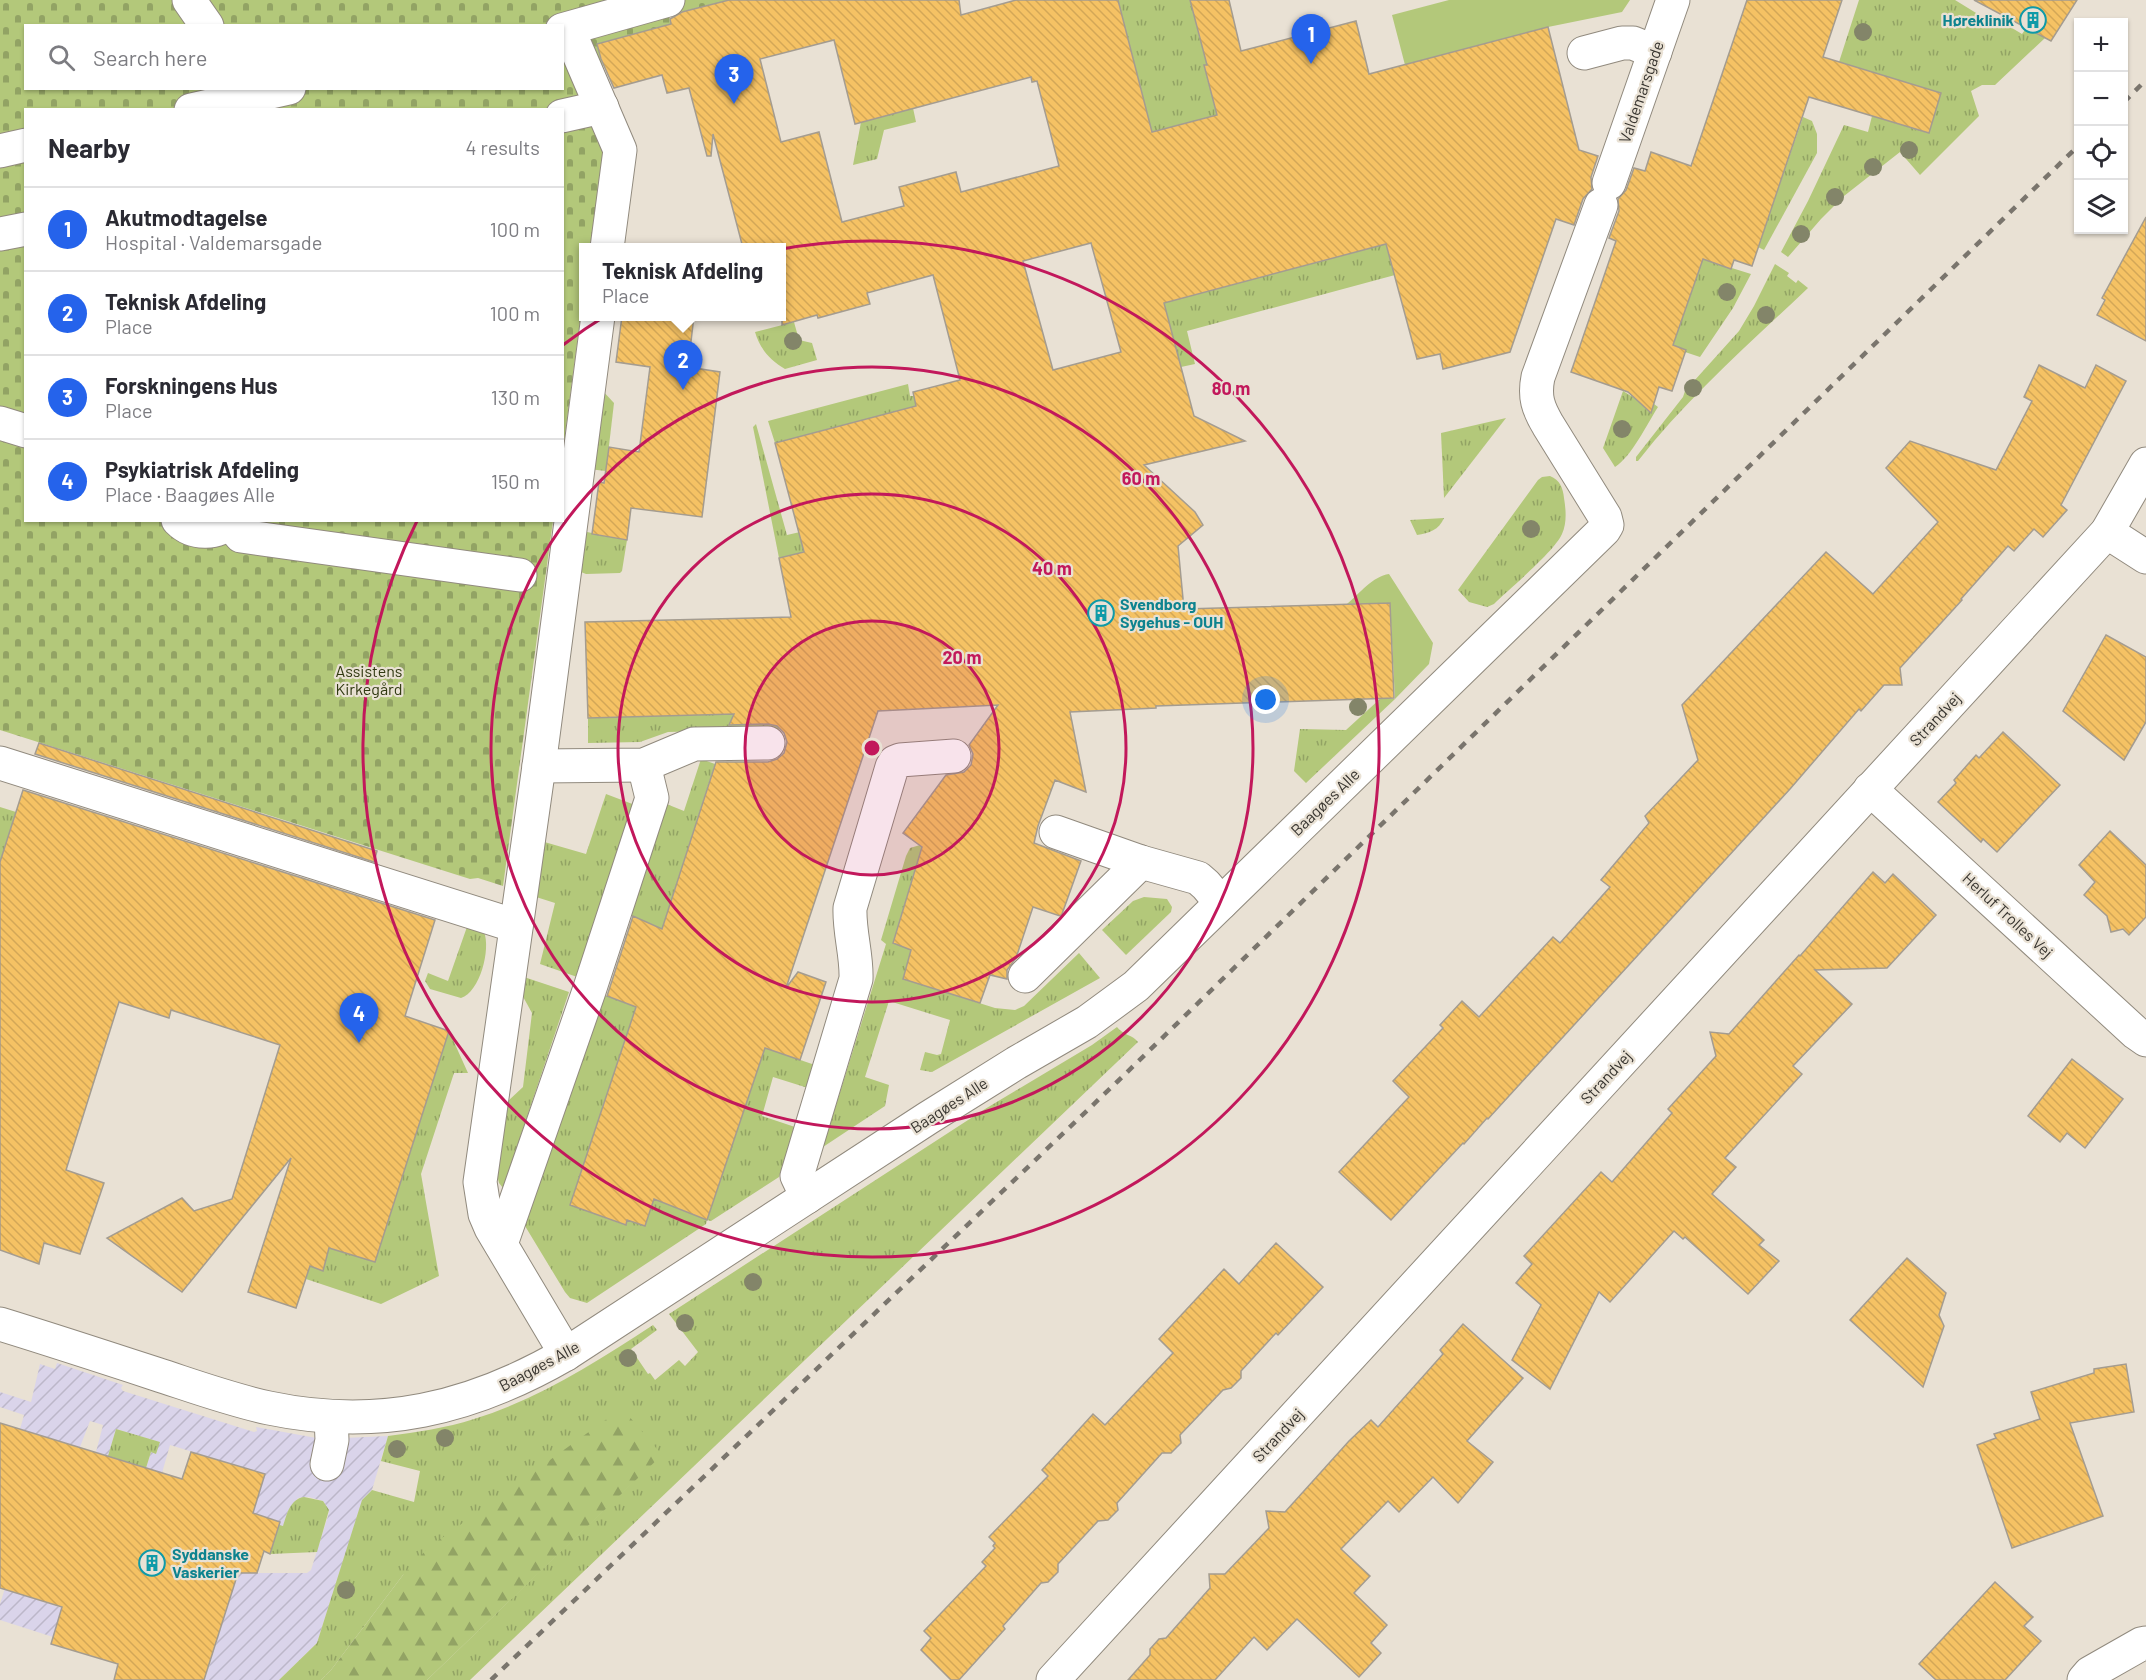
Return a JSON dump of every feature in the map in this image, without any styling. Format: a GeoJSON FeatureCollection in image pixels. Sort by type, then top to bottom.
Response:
{"type":"FeatureCollection","features":[{"type":"Feature","properties":{"kind":"street"},"geometry":{"type":"LineString","coordinates":[[189,0],[206,24]]}},
{"type":"Feature","properties":{"kind":"street"},"geometry":{"type":"LineString","coordinates":[[608,243],[620,150],[565,29],[668,0]]}},
{"type":"Feature","properties":{"kind":"street","name":"Valdemarsgade"},"geometry":{"type":"LineString","coordinates":[[1538,377],[1673,0]]}},
{"type":"Feature","properties":{"kind":"street"},"geometry":{"type":"LineString","coordinates":[[1584,53],[1622,43],[1632,43],[1655,52]]}},
{"type":"Feature","properties":{"kind":"street"},"geometry":{"type":"LineString","coordinates":[[198,108],[254,92],[272,90]]}},
{"type":"Feature","properties":{"kind":"street"},"geometry":{"type":"LineString","coordinates":[[564,116],[602,107]]}},
{"type":"Feature","properties":{"kind":"street"},"geometry":{"type":"LineString","coordinates":[[0,151],[24,145]]}},
{"type":"Feature","properties":{"kind":"street"},"geometry":{"type":"LineString","coordinates":[[0,234],[24,229]]}},
{"type":"Feature","properties":{"kind":"street"},"geometry":{"type":"LineString","coordinates":[[566,1354],[485,1214],[480,1182],[539,766],[597,321]]}},
{"type":"Feature","properties":{"kind":"street","name":"Baagøes Alle"},"geometry":{"type":"LineString","coordinates":[[0,1324],[241,1401],[299,1414],[331,1417],[413,1413],[453,1404],[511,1383],[566,1354],[971,1090],[1107,1008],[1136,986],[1604,530],[1605,517],[1539,410],[1535,391],[1538,377]]}},
{"type":"Feature","properties":{"kind":"street"},"geometry":{"type":"LineString","coordinates":[[0,423],[24,430]]}},
{"type":"Feature","properties":{"kind":"street","name":"Strandvej"},"geometry":{"type":"LineString","coordinates":[[1053,1680],[2108,532],[2146,464]]}},
{"type":"Feature","properties":{"kind":"street"},"geometry":{"type":"LineString","coordinates":[[180,522],[202,532],[222,529],[232,522],[241,536],[520,575]]}},
{"type":"Feature","properties":{"kind":"street"},"geometry":{"type":"LineString","coordinates":[[2108,532],[2146,556]]}},
{"type":"Feature","properties":{"kind":"street"},"geometry":{"type":"LineString","coordinates":[[539,766],[644,765],[694,744],[768,743]]}},
{"type":"Feature","properties":{"kind":"street"},"geometry":{"type":"LineString","coordinates":[[807,1197],[797,1176],[856,979],[849,919],[850,908],[892,767],[900,760],[954,756]]}},
{"type":"Feature","properties":{"kind":"street"},"geometry":{"type":"LineString","coordinates":[[0,763],[516,926]]}},
{"type":"Feature","properties":{"kind":"street"},"geometry":{"type":"LineString","coordinates":[[501,1244],[589,991],[652,798],[644,765]]}},
{"type":"Feature","properties":{"kind":"street","name":"Herluf Trolles Vej"},"geometry":{"type":"LineString","coordinates":[[1870,789],[2146,1040]]}},
{"type":"Feature","properties":{"kind":"street"},"geometry":{"type":"LineString","coordinates":[[1056,832],[1198,879],[1221,903]]}},
{"type":"Feature","properties":{"kind":"street"},"geometry":{"type":"LineString","coordinates":[[1025,976],[1141,862]]}},
{"type":"Feature","properties":{"kind":"street"},"geometry":{"type":"LineString","coordinates":[[327,1464],[332,1440],[331,1417]]}},
{"type":"Feature","properties":{"kind":"street"},"geometry":{"type":"LineString","coordinates":[[2084,1680],[2090,1673],[2146,1643]]}},
{"type":"Feature","properties":{"kind":"shaded area"},"geometry":{"type":"Polygon","coordinates":[[[57,1363],[123,1385],[121,1388],[123,1391],[254,1432],[257,1431],[256,1427],[322,1439],[388,1436],[372,1490],[362,1501],[317,1643],[279,1680],[205,1680],[238,1573],[307,1573],[311,1570],[328,1516],[329,1510],[323,1501],[309,1497],[298,1498],[288,1511],[283,1526],[279,1525],[279,1522],[253,1513],[265,1474],[170,1445],[162,1473],[146,1468],[151,1452],[156,1453],[159,1442],[116,1429],[108,1456],[96,1452],[103,1425],[90,1421],[32,1598],[62,1608],[53,1637],[0,1620],[0,1604],[48,1452],[37,1447],[17,1461],[8,1458],[17,1428],[19,1429],[16,1440],[32,1446],[36,1434],[20,1429],[24,1415],[0,1407],[0,1392],[31,1402],[40,1364],[55,1369],[57,1363]]]}},
{"type":"Feature","properties":{"kind":"green space","name":"Assistens Kirkegård"},"geometry":{"type":"Polygon","coordinates":[[[0,0],[729,0],[669,15],[671,24],[597,44],[609,89],[605,139],[591,243],[579,243],[580,321],[564,442],[564,108],[24,108],[24,522],[553,522],[503,886],[478,878],[470,879],[0,730],[0,0]]]}},
{"type":"Feature","properties":{"kind":"green space"},"geometry":{"type":"Polygon","coordinates":[[[1118,0],[1190,0],[1217,115],[1152,132],[1118,0]]]}},
{"type":"Feature","properties":{"kind":"green space"},"geometry":{"type":"Polygon","coordinates":[[[1449,0],[1630,0],[1622,12],[1548,27],[1405,65],[1392,15],[1449,0]]]}},
{"type":"Feature","properties":{"kind":"green space"},"geometry":{"type":"Polygon","coordinates":[[[1859,0],[1955,0],[1994,24],[1997,19],[2022,34],[2027,27],[2045,38],[1995,85],[1982,85],[1971,91],[1979,116],[1920,175],[1900,152],[1844,196],[1788,257],[1781,252],[1844,125],[1868,132],[1872,116],[1928,133],[1941,93],[1839,62],[1859,0]]]}},
{"type":"Feature","properties":{"kind":"green space"},"geometry":{"type":"Polygon","coordinates":[[[913,108],[916,122],[884,130],[877,159],[853,165],[861,122],[913,108]]]}},
{"type":"Feature","properties":{"kind":"green space"},"geometry":{"type":"Polygon","coordinates":[[[1803,117],[1812,121],[1817,134],[1817,153],[1764,250],[1758,247],[1803,117]]]}},
{"type":"Feature","properties":{"kind":"green space"},"geometry":{"type":"Polygon","coordinates":[[[1386,244],[1395,275],[1187,331],[1195,364],[1181,367],[1164,303],[1386,244]]]}},
{"type":"Feature","properties":{"kind":"green space"},"geometry":{"type":"Polygon","coordinates":[[[1703,259],[1751,274],[1733,308],[1700,357],[1673,345],[1703,259]]]}},
{"type":"Feature","properties":{"kind":"green space"},"geometry":{"type":"Polygon","coordinates":[[[1775,264],[1789,273],[1787,276],[1796,283],[1798,280],[1808,288],[1698,393],[1636,461],[1636,457],[1683,397],[1685,391],[1739,331],[1775,264]]]}},
{"type":"Feature","properties":{"kind":"green space"},"geometry":{"type":"Polygon","coordinates":[[[794,322],[799,340],[812,343],[817,360],[785,369],[766,354],[755,332],[794,322]]]}},
{"type":"Feature","properties":{"kind":"green space"},"geometry":{"type":"Polygon","coordinates":[[[908,384],[910,396],[914,396],[916,406],[775,443],[768,421],[908,384]]]}},
{"type":"Feature","properties":{"kind":"green space"},"geometry":{"type":"Polygon","coordinates":[[[601,389],[614,403],[606,471],[588,469],[601,389]]]}},
{"type":"Feature","properties":{"kind":"green space"},"geometry":{"type":"Polygon","coordinates":[[[1623,391],[1636,399],[1658,407],[1633,448],[1615,467],[1603,448],[1623,391]]]}},
{"type":"Feature","properties":{"kind":"green space"},"geometry":{"type":"Polygon","coordinates":[[[1506,418],[1444,498],[1441,433],[1506,418]]]}},
{"type":"Feature","properties":{"kind":"green space"},"geometry":{"type":"Polygon","coordinates":[[[756,424],[787,535],[800,532],[805,552],[779,558],[753,427],[756,424]]]}},
{"type":"Feature","properties":{"kind":"green space"},"geometry":{"type":"Polygon","coordinates":[[[1550,476],[1556,480],[1563,491],[1566,516],[1562,534],[1557,542],[1494,604],[1487,607],[1469,602],[1458,590],[1538,480],[1550,476]]]}},
{"type":"Feature","properties":{"kind":"green space"},"geometry":{"type":"Polygon","coordinates":[[[1444,518],[1433,530],[1417,535],[1410,520],[1444,518]]]}},
{"type":"Feature","properties":{"kind":"green space"},"geometry":{"type":"Polygon","coordinates":[[[582,531],[627,540],[620,573],[586,574],[581,572],[582,531]]]}},
{"type":"Feature","properties":{"kind":"green space"},"geometry":{"type":"Polygon","coordinates":[[[1389,574],[1433,643],[1429,664],[1395,699],[1390,603],[1347,604],[1377,578],[1389,574]]]}},
{"type":"Feature","properties":{"kind":"green space"},"geometry":{"type":"Polygon","coordinates":[[[1381,698],[1395,699],[1306,783],[1294,771],[1300,729],[1346,730],[1381,698]]]}},
{"type":"Feature","properties":{"kind":"green space"},"geometry":{"type":"Polygon","coordinates":[[[793,712],[788,729],[668,732],[640,742],[588,743],[588,718],[793,712]]]}},
{"type":"Feature","properties":{"kind":"green space"},"geometry":{"type":"Polygon","coordinates":[[[701,759],[715,764],[662,929],[627,914],[664,803],[684,811],[701,759]]]}},
{"type":"Feature","properties":{"kind":"green space"},"geometry":{"type":"Polygon","coordinates":[[[606,794],[635,805],[580,978],[540,964],[555,903],[533,896],[541,841],[586,854],[606,794]]]}},
{"type":"Feature","properties":{"kind":"green space"},"geometry":{"type":"Polygon","coordinates":[[[0,807],[16,812],[0,874],[0,807]]]}},
{"type":"Feature","properties":{"kind":"green space"},"geometry":{"type":"Polygon","coordinates":[[[920,845],[931,854],[918,860],[893,943],[911,950],[903,979],[995,1008],[1015,1010],[1024,1006],[1079,953],[1100,978],[932,1072],[920,1070],[925,1052],[941,1054],[950,1020],[889,1001],[865,1077],[889,1085],[885,1106],[823,1147],[886,944],[881,940],[906,856],[910,848],[920,845]]]}},
{"type":"Feature","properties":{"kind":"green space"},"geometry":{"type":"Polygon","coordinates":[[[1144,897],[1167,899],[1172,907],[1171,912],[1126,955],[1102,930],[1133,901],[1144,897]]]}},
{"type":"Feature","properties":{"kind":"green space"},"geometry":{"type":"Polygon","coordinates":[[[468,924],[484,932],[486,939],[485,959],[474,988],[461,998],[430,989],[425,981],[428,973],[448,981],[468,924]]]}},
{"type":"Feature","properties":{"kind":"green space"},"geometry":{"type":"Polygon","coordinates":[[[524,977],[569,992],[503,1188],[497,1175],[507,1102],[523,1087],[532,1013],[521,993],[524,977]]]}},
{"type":"Feature","properties":{"kind":"green space"},"geometry":{"type":"Polygon","coordinates":[[[601,994],[636,1007],[570,1205],[625,1225],[627,1220],[654,1199],[707,1220],[706,1224],[587,1303],[570,1298],[565,1292],[525,1226],[601,994]]]}},
{"type":"Feature","properties":{"kind":"green space"},"geometry":{"type":"Polygon","coordinates":[[[1117,1027],[1138,1042],[470,1680],[427,1680],[661,1455],[403,1575],[321,1680],[279,1680],[317,1643],[362,1500],[372,1490],[414,1502],[420,1471],[381,1461],[388,1436],[463,1422],[498,1411],[588,1366],[653,1325],[657,1330],[631,1349],[648,1374],[650,1373],[655,1380],[679,1360],[685,1366],[698,1352],[669,1314],[985,1109],[1092,1045],[1117,1027]]]}},
{"type":"Feature","properties":{"kind":"green space"},"geometry":{"type":"Polygon","coordinates":[[[449,1031],[468,1073],[454,1073],[421,1174],[439,1276],[381,1304],[306,1279],[310,1266],[323,1270],[329,1248],[374,1261],[449,1031]]]}},
{"type":"Feature","properties":{"kind":"green space"},"geometry":{"type":"Polygon","coordinates":[[[765,1048],[815,1065],[808,1088],[773,1077],[762,1116],[795,1127],[779,1177],[711,1221],[707,1220],[765,1048]]]}},
{"type":"Feature","properties":{"kind":"green space"},"geometry":{"type":"Polygon","coordinates":[[[622,1408],[662,1455],[427,1680],[321,1680],[403,1575],[428,1548],[622,1408]]]}},
{"type":"Feature","properties":{"kind":"green space"},"geometry":{"type":"Polygon","coordinates":[[[116,1429],[160,1442],[156,1454],[151,1452],[146,1468],[108,1456],[116,1429]]]}},
{"type":"Feature","properties":{"kind":"green space"},"geometry":{"type":"Polygon","coordinates":[[[304,1497],[323,1501],[329,1510],[317,1552],[270,1554],[279,1525],[283,1526],[292,1504],[304,1497]]]}},
{"type":"Feature","properties":{"kind":"building","name":"Svendborg Sygehus - OUH"},"geometry":{"type":"Polygon","coordinates":[[[729,0],[959,0],[961,15],[1016,0],[1118,0],[1152,132],[1217,115],[1190,0],[1229,0],[1241,51],[1356,21],[1369,74],[1548,27],[1579,150],[1598,156],[1591,177],[1592,189],[1583,199],[1574,225],[1556,219],[1510,352],[1443,369],[1440,354],[1417,359],[1386,244],[1164,303],[1194,416],[1245,441],[1144,465],[1195,512],[1203,525],[1178,546],[1184,609],[1390,603],[1394,698],[1156,706],[1156,708],[1070,712],[1086,792],[1055,780],[1034,843],[1081,861],[1062,914],[1060,916],[1033,907],[1016,958],[1007,970],[1007,979],[990,975],[980,1003],[903,979],[911,950],[893,943],[922,847],[903,833],[946,775],[964,772],[971,765],[973,754],[969,745],[998,705],[878,711],[786,988],[798,972],[826,982],[800,1060],[765,1048],[707,1220],[654,1199],[645,1226],[627,1220],[626,1225],[570,1205],[636,1007],[607,996],[633,916],[662,929],[716,762],[768,762],[784,753],[787,742],[784,733],[777,726],[768,724],[729,725],[734,714],[588,718],[585,622],[791,617],[779,558],[804,552],[775,443],[916,406],[913,392],[960,380],[933,275],[867,293],[870,304],[782,325],[782,321],[786,321],[786,243],[742,243],[713,134],[711,156],[707,156],[689,88],[667,93],[662,75],[614,88],[601,59],[597,44],[671,24],[670,19],[682,12],[729,0]],[[834,40],[760,59],[781,142],[819,132],[842,222],[904,206],[899,187],[956,172],[961,192],[1059,166],[1037,81],[1032,82],[1031,77],[855,124],[834,40]],[[1091,243],[1023,261],[1053,370],[1121,352],[1091,243]]]}},
{"type":"Feature","properties":{"kind":"building"},"geometry":{"type":"Polygon","coordinates":[[[1747,0],[1842,0],[1823,57],[1941,93],[1929,133],[1809,97],[1752,266],[1734,260],[1731,269],[1703,259],[1673,345],[1686,350],[1672,391],[1659,387],[1651,413],[1628,392],[1571,372],[1616,241],[1609,238],[1619,211],[1618,199],[1626,190],[1634,168],[1645,171],[1651,152],[1691,166],[1747,0]]]}},
{"type":"Feature","properties":{"kind":"building","name":"Høreklinik"},"geometry":{"type":"Polygon","coordinates":[[[1974,0],[2077,0],[2051,41],[1974,0]]]}},
{"type":"Feature","properties":{"kind":"building"},"geometry":{"type":"Polygon","coordinates":[[[2146,217],[2146,341],[2097,315],[2105,300],[2102,298],[2146,217]]]}},
{"type":"Feature","properties":{"kind":"building"},"geometry":{"type":"Polygon","coordinates":[[[621,321],[693,321],[688,367],[720,372],[702,517],[631,508],[627,540],[592,534],[599,482],[604,483],[609,447],[639,452],[650,367],[616,362],[621,321]]]}},
{"type":"Feature","properties":{"kind":"building"},"geometry":{"type":"Polygon","coordinates":[[[2039,365],[2085,388],[2096,365],[2126,381],[2061,505],[2067,510],[2043,537],[2034,529],[2014,551],[2008,546],[1900,668],[1902,685],[1884,685],[1861,711],[1859,709],[1790,789],[1488,1119],[1391,1220],[1339,1172],[1409,1097],[1393,1081],[1443,1028],[1440,1025],[1462,1001],[1479,1017],[1553,937],[1560,943],[1610,887],[1601,880],[1649,823],[1645,816],[1698,760],[1682,705],[1826,552],[1873,594],[1938,522],[1886,468],[1910,441],[1996,470],[2032,401],[2024,397],[2039,365]]]}},
{"type":"Feature","properties":{"kind":"building"},"geometry":{"type":"Polygon","coordinates":[[[2106,635],[2146,657],[2146,722],[2124,760],[2063,711],[2106,635]]]}},
{"type":"Feature","properties":{"kind":"building"},"geometry":{"type":"Polygon","coordinates":[[[2003,732],[2060,785],[1997,852],[1983,839],[1981,842],[1938,802],[1956,783],[1954,780],[1976,755],[1979,758],[2003,732]]]}},
{"type":"Feature","properties":{"kind":"building"},"geometry":{"type":"Polygon","coordinates":[[[39,743],[377,851],[374,862],[35,754],[39,743]]]}},
{"type":"Feature","properties":{"kind":"building"},"geometry":{"type":"Polygon","coordinates":[[[23,790],[435,920],[405,1016],[449,1031],[375,1262],[329,1248],[323,1271],[310,1266],[296,1308],[248,1292],[291,1158],[182,1292],[107,1238],[182,1198],[194,1211],[232,1199],[280,1045],[171,1010],[169,1018],[119,1002],[66,1170],[104,1183],[80,1254],[44,1243],[39,1264],[0,1250],[0,862],[23,790]]]}},
{"type":"Feature","properties":{"kind":"building"},"geometry":{"type":"Polygon","coordinates":[[[2110,831],[2146,865],[2146,917],[2129,935],[2123,929],[2111,932],[2107,916],[2084,895],[2095,882],[2079,865],[2110,831]]]}},
{"type":"Feature","properties":{"kind":"building"},"geometry":{"type":"Polygon","coordinates":[[[1873,872],[1885,883],[1893,874],[1936,915],[1887,968],[1815,970],[1852,1004],[1793,1066],[1802,1074],[1725,1158],[1736,1167],[1712,1194],[1764,1240],[1759,1245],[1779,1261],[1748,1294],[1685,1237],[1683,1239],[1674,1231],[1610,1302],[1599,1292],[1550,1389],[1512,1360],[1541,1305],[1516,1283],[1532,1264],[1524,1256],[1601,1172],[1612,1182],[1672,1113],[1668,1109],[1716,1056],[1710,1032],[1729,1034],[1873,872]]]}},
{"type":"Feature","properties":{"kind":"building"},"geometry":{"type":"Polygon","coordinates":[[[2072,1059],[2123,1099],[2085,1148],[2067,1133],[2060,1142],[2028,1116],[2072,1059]]]}},
{"type":"Feature","properties":{"kind":"building"},"geometry":{"type":"Polygon","coordinates":[[[1276,1243],[1323,1287],[1241,1371],[1241,1378],[1231,1388],[1223,1390],[1180,1435],[1181,1443],[1171,1453],[1162,1453],[1117,1503],[1118,1510],[1108,1520],[1098,1521],[1058,1564],[1058,1572],[1048,1582],[1041,1583],[1003,1626],[1005,1629],[959,1680],[951,1680],[921,1650],[931,1638],[924,1631],[986,1566],[982,1562],[995,1548],[993,1546],[995,1543],[989,1537],[1048,1476],[1042,1470],[1093,1414],[1105,1425],[1173,1353],[1159,1339],[1224,1269],[1239,1284],[1276,1243]]]}},
{"type":"Feature","properties":{"kind":"building"},"geometry":{"type":"Polygon","coordinates":[[[1907,1258],[1946,1293],[1939,1315],[1944,1326],[1923,1387],[1850,1320],[1907,1258]]]}},
{"type":"Feature","properties":{"kind":"building"},"geometry":{"type":"Polygon","coordinates":[[[1463,1324],[1523,1378],[1467,1441],[1493,1462],[1458,1503],[1433,1477],[1399,1512],[1388,1501],[1341,1549],[1370,1576],[1354,1593],[1387,1625],[1371,1643],[1381,1653],[1359,1677],[1297,1619],[1267,1650],[1254,1637],[1215,1680],[1128,1680],[1150,1655],[1150,1649],[1159,1639],[1166,1638],[1210,1588],[1209,1574],[1225,1574],[1269,1528],[1266,1511],[1285,1512],[1371,1420],[1378,1427],[1443,1354],[1440,1350],[1463,1324]]]}},
{"type":"Feature","properties":{"kind":"building"},"geometry":{"type":"Polygon","coordinates":[[[2126,1364],[2134,1412],[2070,1423],[2103,1516],[2012,1548],[1977,1445],[1996,1438],[1994,1434],[2040,1419],[2031,1392],[2094,1373],[2094,1369],[2126,1364]]]}},
{"type":"Feature","properties":{"kind":"building","name":"Syddanske Vaskerier"},"geometry":{"type":"Polygon","coordinates":[[[0,1423],[182,1479],[191,1452],[265,1474],[253,1513],[280,1522],[270,1554],[264,1551],[257,1573],[238,1573],[204,1680],[114,1680],[118,1664],[51,1644],[62,1607],[0,1588],[0,1423]]]}},
{"type":"Feature","properties":{"kind":"building"},"geometry":{"type":"Polygon","coordinates":[[[1995,1582],[2033,1617],[2024,1626],[2041,1641],[2005,1680],[1936,1680],[1919,1664],[1995,1582]]]}},
{"type":"Feature","properties":{"kind":"railway"},"geometry":{"type":"LineString","coordinates":[[2128,98],[2146,80]]}},
{"type":"Feature","properties":{"kind":"railway"},"geometry":{"type":"LineString","coordinates":[[491,1680],[1118,1081],[2074,150]]}},
{"type":"Feature","properties":{"kind":"place","name":"Høreklinik"},"geometry":{"type":"Point","coordinates":[2033,20]}},
{"type":"Feature","properties":{"kind":"place","name":"Akutmodtagelse"},"geometry":{"type":"Point","coordinates":[1311,64]}},
{"type":"Feature","properties":{"kind":"place","name":"Forskningens Hus"},"geometry":{"type":"Point","coordinates":[734,104]}},
{"type":"Feature","properties":{"kind":"place","name":"Teknisk Afdeling"},"geometry":{"type":"Point","coordinates":[683,390]}},
{"type":"Feature","properties":{"kind":"place","name":"Svendborg Sygehus - OUH"},"geometry":{"type":"Point","coordinates":[1101,613]}},
{"type":"Feature","properties":{"kind":"place","name":"Psykiatrisk Afdeling"},"geometry":{"type":"Point","coordinates":[359,1043]}},
{"type":"Feature","properties":{"kind":"place","name":"Syddanske Vaskerier"},"geometry":{"type":"Point","coordinates":[152,1563]}}]}
